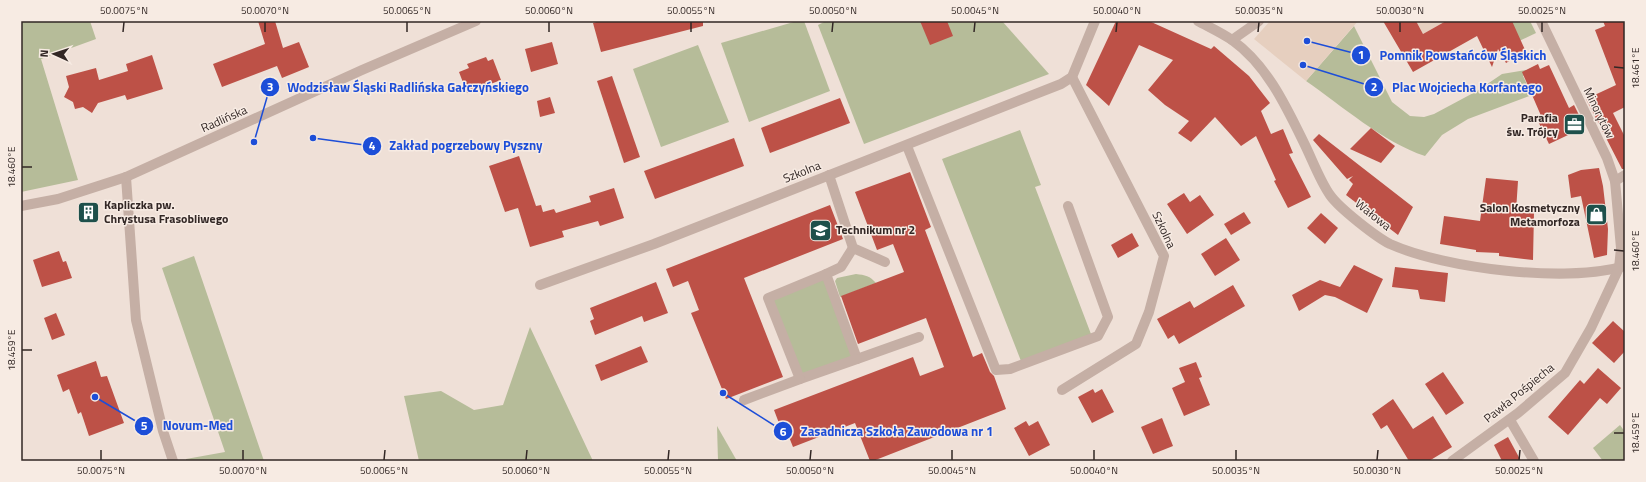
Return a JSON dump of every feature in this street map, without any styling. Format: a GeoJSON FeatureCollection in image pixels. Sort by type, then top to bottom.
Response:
{"type":"FeatureCollection","features":[{"type":"Feature","properties":{"kind":"street","name":"Radlińska"},"geometry":{"type":"LineString","coordinates":[[21,206],[58,199],[126,177],[461,23],[476,21]]}},
{"type":"Feature","properties":{"kind":"street"},"geometry":{"type":"LineString","coordinates":[[1072,77],[1095,21]]}},
{"type":"Feature","properties":{"kind":"street","name":"Wałowa"},"geometry":{"type":"LineString","coordinates":[[1198,21],[1232,40],[1263,69],[1288,108],[1330,195],[1353,217],[1388,243],[1430,257],[1503,270],[1563,273],[1622,267]]}},
{"type":"Feature","properties":{"kind":"street"},"geometry":{"type":"LineString","coordinates":[[1232,40],[1259,21]]}},
{"type":"Feature","properties":{"kind":"street","name":"Minorytów"},"geometry":{"type":"LineString","coordinates":[[1541,21],[1607,158],[1615,181],[1622,267]]}},
{"type":"Feature","properties":{"kind":"street","name":"Szkolna"},"geometry":{"type":"LineString","coordinates":[[540,285],[654,244],[907,146],[1061,84],[1072,77],[1164,256],[1149,312],[1136,344],[1062,390]]}},
{"type":"Feature","properties":{"kind":"street"},"geometry":{"type":"LineString","coordinates":[[907,146],[996,370],[1010,370],[1098,336],[1108,317],[1068,206]]}},
{"type":"Feature","properties":{"kind":"street"},"geometry":{"type":"LineString","coordinates":[[829,175],[853,248],[885,262]]}},
{"type":"Feature","properties":{"kind":"street"},"geometry":{"type":"LineString","coordinates":[[1615,181],[1625,175]]}},
{"type":"Feature","properties":{"kind":"street"},"geometry":{"type":"LineString","coordinates":[[126,177],[136,320],[163,431],[173,461]]}},
{"type":"Feature","properties":{"kind":"street"},"geometry":{"type":"LineString","coordinates":[[800,379],[768,298],[841,267],[853,248]]}},
{"type":"Feature","properties":{"kind":"street","name":"Pawła Pośpiecha"},"geometry":{"type":"LineString","coordinates":[[1452,461],[1510,420],[1565,373],[1591,328],[1622,267]]}},
{"type":"Feature","properties":{"kind":"street"},"geometry":{"type":"LineString","coordinates":[[826,274],[857,358]]}},
{"type":"Feature","properties":{"kind":"street"},"geometry":{"type":"LineString","coordinates":[[744,400],[857,358],[920,337]]}},
{"type":"Feature","properties":{"kind":"street"},"geometry":{"type":"LineString","coordinates":[[1510,420],[1534,461]]}},
{"type":"Feature","properties":{"kind":"green space"},"geometry":{"type":"Polygon","coordinates":[[[21,21],[90,21],[96,39],[41,59],[78,180],[21,192],[21,21]]]}},
{"type":"Feature","properties":{"kind":"green space"},"geometry":{"type":"Polygon","coordinates":[[[797,21],[804,21],[830,91],[749,122],[721,43],[797,21]]]}},
{"type":"Feature","properties":{"kind":"green space"},"geometry":{"type":"Polygon","coordinates":[[[826,21],[1002,21],[1049,74],[864,144],[818,25],[826,21]]]}},
{"type":"Feature","properties":{"kind":"green space"},"geometry":{"type":"Polygon","coordinates":[[[1511,21],[1530,21],[1536,33],[1517,42],[1511,21]]]}},
{"type":"Feature","properties":{"kind":"green space"},"geometry":{"type":"Polygon","coordinates":[[[1354,26],[1392,102],[1410,116],[1424,117],[1434,114],[1477,91],[1502,74],[1526,70],[1528,74],[1523,76],[1532,95],[1468,119],[1442,135],[1425,156],[1409,150],[1378,133],[1306,81],[1354,26]]]}},
{"type":"Feature","properties":{"kind":"green space"},"geometry":{"type":"Polygon","coordinates":[[[698,45],[729,122],[661,147],[633,69],[698,45]]]}},
{"type":"Feature","properties":{"kind":"green space"},"geometry":{"type":"Polygon","coordinates":[[[1020,130],[1041,185],[1035,187],[1091,334],[1021,361],[942,159],[1020,130]]]}},
{"type":"Feature","properties":{"kind":"green space"},"geometry":{"type":"Polygon","coordinates":[[[194,256],[264,461],[186,461],[186,459],[225,452],[162,268],[194,256]]]}},
{"type":"Feature","properties":{"kind":"green space"},"geometry":{"type":"Polygon","coordinates":[[[826,274],[857,359],[800,379],[768,298],[826,274]]]}},
{"type":"Feature","properties":{"kind":"green space"},"geometry":{"type":"Polygon","coordinates":[[[856,274],[867,276],[876,283],[840,297],[835,281],[837,278],[856,274]]]}},
{"type":"Feature","properties":{"kind":"green space"},"geometry":{"type":"Polygon","coordinates":[[[530,327],[593,461],[419,461],[404,396],[441,391],[474,410],[503,405],[530,327]]]}},
{"type":"Feature","properties":{"kind":"green space"},"geometry":{"type":"Polygon","coordinates":[[[1620,425],[1625,432],[1625,461],[1603,461],[1593,448],[1620,425]]]}},
{"type":"Feature","properties":{"kind":"green space"},"geometry":{"type":"Polygon","coordinates":[[[717,426],[737,461],[718,461],[717,426]]]}},
{"type":"Feature","properties":{"kind":"shaded area"},"geometry":{"type":"Polygon","coordinates":[[[1270,21],[1358,21],[1306,81],[1254,39],[1270,21]]]}},
{"type":"Feature","properties":{"kind":"shaded area"},"geometry":{"type":"Polygon","coordinates":[[[1416,21],[1446,21],[1423,34],[1416,21]]]}},
{"type":"Feature","properties":{"kind":"building"},"geometry":{"type":"Polygon","coordinates":[[[258,21],[275,21],[283,48],[299,42],[309,67],[282,78],[277,66],[222,87],[213,64],[265,44],[258,21]]]}},
{"type":"Feature","properties":{"kind":"building"},"geometry":{"type":"Polygon","coordinates":[[[600,21],[703,21],[703,26],[601,52],[593,23],[600,21]]]}},
{"type":"Feature","properties":{"kind":"building"},"geometry":{"type":"Polygon","coordinates":[[[920,21],[947,21],[953,36],[930,45],[920,21]]]}},
{"type":"Feature","properties":{"kind":"building"},"geometry":{"type":"Polygon","coordinates":[[[1116,21],[1149,21],[1211,49],[1214,46],[1249,76],[1270,103],[1261,111],[1271,134],[1283,129],[1293,153],[1289,154],[1311,197],[1288,208],[1274,181],[1276,180],[1256,136],[1241,146],[1215,117],[1191,142],[1178,133],[1189,121],[1165,105],[1148,90],[1173,60],[1139,45],[1109,106],[1086,85],[1116,21]]]}},
{"type":"Feature","properties":{"kind":"building"},"geometry":{"type":"Polygon","coordinates":[[[1383,21],[1416,21],[1423,34],[1446,21],[1512,21],[1526,52],[1506,63],[1498,49],[1492,67],[1477,36],[1413,72],[1383,21]]]}},
{"type":"Feature","properties":{"kind":"building"},"geometry":{"type":"Polygon","coordinates":[[[1603,21],[1625,21],[1625,107],[1613,113],[1625,137],[1625,169],[1622,169],[1586,99],[1616,85],[1595,30],[1605,26],[1603,21]]]}},
{"type":"Feature","properties":{"kind":"building"},"geometry":{"type":"Polygon","coordinates":[[[552,42],[558,64],[531,72],[525,49],[552,42]]]}},
{"type":"Feature","properties":{"kind":"building"},"geometry":{"type":"Polygon","coordinates":[[[152,55],[163,89],[127,100],[125,95],[98,103],[92,113],[83,107],[75,109],[73,102],[64,97],[69,87],[66,76],[96,68],[99,80],[128,71],[126,64],[152,55]]]}},
{"type":"Feature","properties":{"kind":"building"},"geometry":{"type":"Polygon","coordinates":[[[486,57],[488,61],[493,59],[501,80],[467,93],[459,72],[469,68],[467,64],[486,57]]]}},
{"type":"Feature","properties":{"kind":"building"},"geometry":{"type":"Polygon","coordinates":[[[1538,64],[1540,69],[1549,65],[1569,108],[1574,105],[1585,127],[1549,144],[1537,119],[1542,118],[1522,72],[1538,64]]]}},
{"type":"Feature","properties":{"kind":"building"},"geometry":{"type":"Polygon","coordinates":[[[612,76],[640,157],[624,163],[597,81],[612,76]]]}},
{"type":"Feature","properties":{"kind":"building"},"geometry":{"type":"Polygon","coordinates":[[[550,97],[555,113],[540,117],[537,101],[550,97]]]}},
{"type":"Feature","properties":{"kind":"building"},"geometry":{"type":"Polygon","coordinates":[[[840,98],[850,123],[770,153],[761,128],[840,98]]]}},
{"type":"Feature","properties":{"kind":"building"},"geometry":{"type":"Polygon","coordinates":[[[1371,128],[1395,146],[1381,163],[1350,149],[1371,128]]]}},
{"type":"Feature","properties":{"kind":"building"},"geometry":{"type":"Polygon","coordinates":[[[1319,134],[1413,207],[1398,235],[1346,195],[1353,184],[1349,180],[1353,176],[1347,179],[1313,140],[1319,134]]]}},
{"type":"Feature","properties":{"kind":"building"},"geometry":{"type":"Polygon","coordinates":[[[734,138],[744,166],[655,199],[644,171],[734,138]]]}},
{"type":"Feature","properties":{"kind":"building"},"geometry":{"type":"Polygon","coordinates":[[[519,156],[536,206],[541,205],[543,212],[554,209],[556,213],[591,202],[589,196],[614,188],[624,218],[600,226],[598,221],[562,231],[564,237],[530,247],[518,208],[505,212],[489,166],[519,156]]]}},
{"type":"Feature","properties":{"kind":"building"},"geometry":{"type":"Polygon","coordinates":[[[1599,168],[1603,186],[1608,229],[1607,255],[1594,258],[1581,196],[1571,198],[1568,175],[1581,170],[1599,168]]]}},
{"type":"Feature","properties":{"kind":"building"},"geometry":{"type":"Polygon","coordinates":[[[910,172],[931,227],[925,230],[973,357],[982,353],[990,372],[994,376],[1006,409],[873,461],[870,461],[855,423],[793,447],[789,437],[785,439],[774,410],[913,357],[920,376],[944,367],[926,318],[858,344],[841,296],[904,272],[893,244],[877,250],[855,192],[910,172]]]}},
{"type":"Feature","properties":{"kind":"building"},"geometry":{"type":"Polygon","coordinates":[[[1486,178],[1518,181],[1516,211],[1534,213],[1533,260],[1499,256],[1499,253],[1476,252],[1476,250],[1440,244],[1444,216],[1480,221],[1486,178]]]}},
{"type":"Feature","properties":{"kind":"building"},"geometry":{"type":"Polygon","coordinates":[[[1184,193],[1190,202],[1200,195],[1214,215],[1187,234],[1167,204],[1184,193]]]}},
{"type":"Feature","properties":{"kind":"building"},"geometry":{"type":"Polygon","coordinates":[[[830,205],[843,239],[744,278],[783,377],[726,399],[691,313],[699,310],[688,281],[673,287],[666,269],[830,205]]]}},
{"type":"Feature","properties":{"kind":"building"},"geometry":{"type":"Polygon","coordinates":[[[1244,212],[1251,223],[1231,235],[1224,224],[1244,212]]]}},
{"type":"Feature","properties":{"kind":"building"},"geometry":{"type":"Polygon","coordinates":[[[1321,213],[1338,228],[1325,244],[1307,228],[1321,213]]]}},
{"type":"Feature","properties":{"kind":"building"},"geometry":{"type":"Polygon","coordinates":[[[1132,233],[1139,246],[1118,258],[1111,245],[1132,233]]]}},
{"type":"Feature","properties":{"kind":"building"},"geometry":{"type":"Polygon","coordinates":[[[1226,238],[1240,260],[1215,276],[1201,254],[1226,238]]]}},
{"type":"Feature","properties":{"kind":"building"},"geometry":{"type":"Polygon","coordinates":[[[59,251],[63,262],[66,261],[72,278],[42,287],[33,260],[59,251]]]}},
{"type":"Feature","properties":{"kind":"building"},"geometry":{"type":"Polygon","coordinates":[[[1354,265],[1383,279],[1367,313],[1335,297],[1325,295],[1299,311],[1292,295],[1320,280],[1340,287],[1354,265]]]}},
{"type":"Feature","properties":{"kind":"building"},"geometry":{"type":"Polygon","coordinates":[[[1395,267],[1448,273],[1445,302],[1420,299],[1418,290],[1392,287],[1395,267]]]}},
{"type":"Feature","properties":{"kind":"building"},"geometry":{"type":"Polygon","coordinates":[[[656,282],[668,313],[644,322],[642,316],[595,335],[590,321],[594,319],[590,308],[656,282]]]}},
{"type":"Feature","properties":{"kind":"building"},"geometry":{"type":"Polygon","coordinates":[[[1233,285],[1245,306],[1179,344],[1174,335],[1168,339],[1157,319],[1190,301],[1194,308],[1233,285]]]}},
{"type":"Feature","properties":{"kind":"building"},"geometry":{"type":"Polygon","coordinates":[[[56,313],[65,335],[52,340],[44,318],[56,313]]]}},
{"type":"Feature","properties":{"kind":"building"},"geometry":{"type":"Polygon","coordinates":[[[1613,321],[1625,332],[1625,351],[1614,363],[1592,343],[1613,321]]]}},
{"type":"Feature","properties":{"kind":"building"},"geometry":{"type":"Polygon","coordinates":[[[641,346],[648,362],[601,381],[595,365],[641,346]]]}},
{"type":"Feature","properties":{"kind":"building"},"geometry":{"type":"Polygon","coordinates":[[[96,361],[101,377],[107,376],[124,423],[89,436],[81,412],[78,414],[69,389],[63,392],[57,375],[96,361]]]}},
{"type":"Feature","properties":{"kind":"building"},"geometry":{"type":"Polygon","coordinates":[[[1196,362],[1202,377],[1199,378],[1210,405],[1184,416],[1172,388],[1185,382],[1179,368],[1196,362]]]}},
{"type":"Feature","properties":{"kind":"building"},"geometry":{"type":"Polygon","coordinates":[[[1598,368],[1621,388],[1607,404],[1600,398],[1568,435],[1548,417],[1580,380],[1584,384],[1598,368]]]}},
{"type":"Feature","properties":{"kind":"building"},"geometry":{"type":"Polygon","coordinates":[[[1443,372],[1464,403],[1446,415],[1425,384],[1443,372]]]}},
{"type":"Feature","properties":{"kind":"building"},"geometry":{"type":"Polygon","coordinates":[[[1093,389],[1095,393],[1102,389],[1114,412],[1092,423],[1078,397],[1093,389]]]}},
{"type":"Feature","properties":{"kind":"building"},"geometry":{"type":"Polygon","coordinates":[[[1393,399],[1413,429],[1433,416],[1452,447],[1429,461],[1409,461],[1387,425],[1381,429],[1372,414],[1393,399]]]}},
{"type":"Feature","properties":{"kind":"building"},"geometry":{"type":"Polygon","coordinates":[[[1162,418],[1173,446],[1153,454],[1141,427],[1162,418]]]}},
{"type":"Feature","properties":{"kind":"building"},"geometry":{"type":"Polygon","coordinates":[[[1026,421],[1029,426],[1038,421],[1050,445],[1029,456],[1014,428],[1026,421]]]}},
{"type":"Feature","properties":{"kind":"building"},"geometry":{"type":"Polygon","coordinates":[[[1508,437],[1521,461],[1502,461],[1494,445],[1508,437]]]}},
{"type":"Feature","properties":{"kind":"place","name":"Pomnik Powstańców Śląskich"},"geometry":{"type":"Point","coordinates":[1307,41]}},
{"type":"Feature","properties":{"kind":"place","name":"Plac Wojciecha Korfantego"},"geometry":{"type":"Point","coordinates":[1303,65]}},
{"type":"Feature","properties":{"kind":"place","name":"Parafia św. Trójcy"},"geometry":{"type":"Point","coordinates":[1574,125]}},
{"type":"Feature","properties":{"kind":"place","name":"Zakład pogrzebowy Pyszny"},"geometry":{"type":"Point","coordinates":[313,138]}},
{"type":"Feature","properties":{"kind":"place","name":"Wodzisław Śląski Radlińska Gałczyńskiego"},"geometry":{"type":"Point","coordinates":[254,142]}},
{"type":"Feature","properties":{"kind":"place","name":"Kapliczka pw. Chrystusa Frasobliwego"},"geometry":{"type":"Point","coordinates":[88,212]}},
{"type":"Feature","properties":{"kind":"place","name":"Salon Kosmetyczny Metamorfoza"},"geometry":{"type":"Point","coordinates":[1596,215]}},
{"type":"Feature","properties":{"kind":"place","name":"Technikum nr 2"},"geometry":{"type":"Point","coordinates":[820,230]}},
{"type":"Feature","properties":{"kind":"place","name":"Zasadnicza Szkoła Zawodowa nr 1"},"geometry":{"type":"Point","coordinates":[723,393]}},
{"type":"Feature","properties":{"kind":"place","name":"Novum-Med"},"geometry":{"type":"Point","coordinates":[95,397]}}]}
